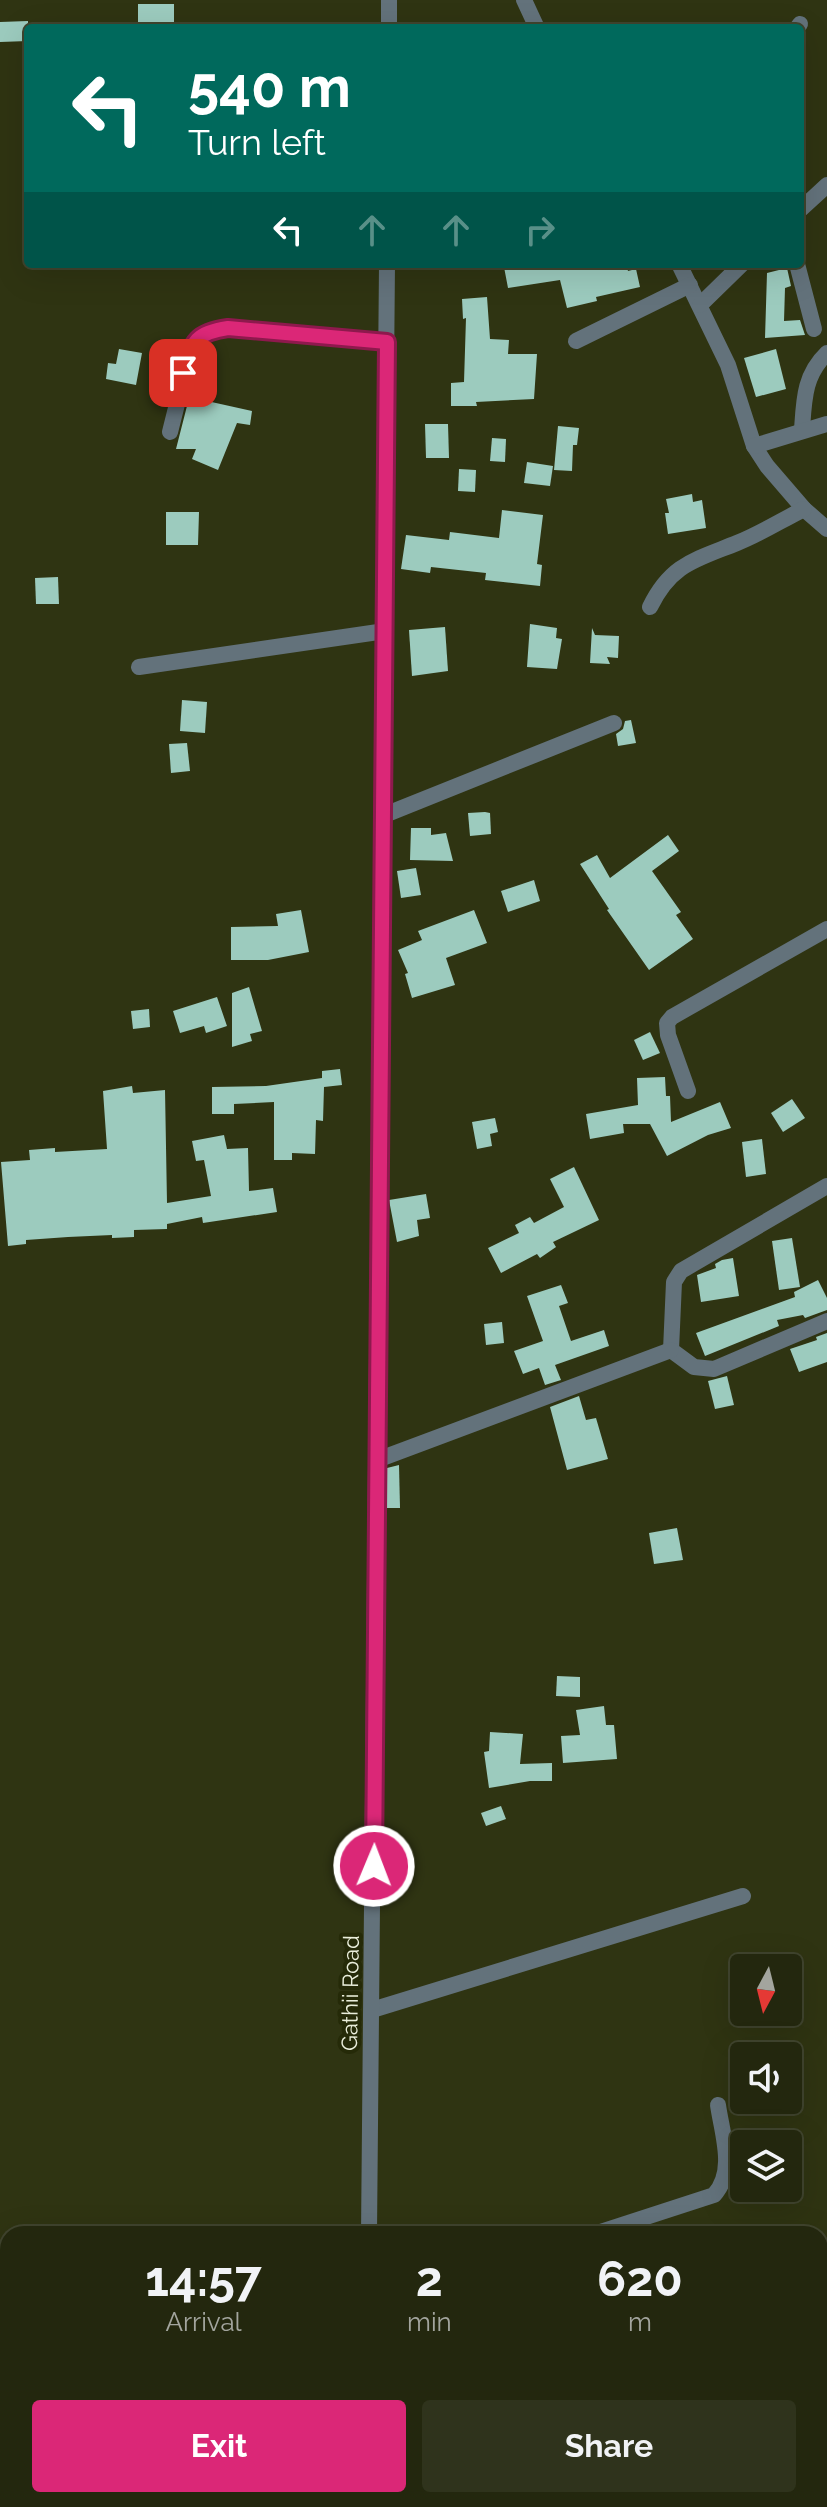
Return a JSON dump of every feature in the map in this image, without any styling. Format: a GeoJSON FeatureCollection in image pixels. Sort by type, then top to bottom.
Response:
{"type":"FeatureCollection","features":[{"type":"Feature","properties":{"kind":"street"},"geometry":{"type":"LineString","coordinates":[[389,0],[389,24]]}},
{"type":"Feature","properties":{"kind":"street"},"geometry":{"type":"LineString","coordinates":[[524,0],[535,24]]}},
{"type":"Feature","properties":{"kind":"street"},"geometry":{"type":"LineString","coordinates":[[804,206],[827,185]]}},
{"type":"Feature","properties":{"kind":"street","name":"Gathii Road"},"geometry":{"type":"LineString","coordinates":[[369,2226],[387,268]]}},
{"type":"Feature","properties":{"kind":"street"},"geometry":{"type":"LineString","coordinates":[[681,268],[728,365],[754,446],[804,509],[827,529]]}},
{"type":"Feature","properties":{"kind":"street"},"geometry":{"type":"LineString","coordinates":[[700,305],[738,268]]}},
{"type":"Feature","properties":{"kind":"street"},"geometry":{"type":"LineString","coordinates":[[798,268],[814,329]]}},
{"type":"Feature","properties":{"kind":"street"},"geometry":{"type":"LineString","coordinates":[[576,341],[690,285]]}},
{"type":"Feature","properties":{"kind":"street"},"geometry":{"type":"LineString","coordinates":[[170,432],[191,348],[196,338],[209,331],[228,328],[387,342]]}},
{"type":"Feature","properties":{"kind":"street"},"geometry":{"type":"LineString","coordinates":[[802,430],[806,385],[812,371],[827,353]]}},
{"type":"Feature","properties":{"kind":"street"},"geometry":{"type":"LineString","coordinates":[[754,446],[827,424]]}},
{"type":"Feature","properties":{"kind":"street"},"geometry":{"type":"LineString","coordinates":[[650,607],[671,574],[690,561],[740,542],[804,509]]}},
{"type":"Feature","properties":{"kind":"street"},"geometry":{"type":"LineString","coordinates":[[139,667],[385,631]]}},
{"type":"Feature","properties":{"kind":"street"},"geometry":{"type":"LineString","coordinates":[[382,816],[614,723]]}},
{"type":"Feature","properties":{"kind":"street"},"geometry":{"type":"LineString","coordinates":[[688,1091],[668,1035],[667,1023],[672,1017],[827,929]]}},
{"type":"Feature","properties":{"kind":"street"},"geometry":{"type":"LineString","coordinates":[[671,1350],[674,1282],[681,1271],[827,1186]]}},
{"type":"Feature","properties":{"kind":"street"},"geometry":{"type":"LineString","coordinates":[[671,1350],[694,1367],[714,1369],[827,1321]]}},
{"type":"Feature","properties":{"kind":"street"},"geometry":{"type":"LineString","coordinates":[[377,1460],[671,1350]]}},
{"type":"Feature","properties":{"kind":"street"},"geometry":{"type":"LineString","coordinates":[[372,2010],[743,1896]]}},
{"type":"Feature","properties":{"kind":"street"},"geometry":{"type":"LineString","coordinates":[[619,2226],[714,2195],[723,2185],[726,2172],[718,2105]]}},
{"type":"Feature","properties":{"kind":"building"},"geometry":{"type":"Polygon","coordinates":[[[138,4],[174,4],[174,24],[138,24],[138,4]]]}},
{"type":"Feature","properties":{"kind":"building"},"geometry":{"type":"Polygon","coordinates":[[[28,21],[24,24],[24,41],[0,42],[0,22],[28,21]]]}},
{"type":"Feature","properties":{"kind":"building"},"geometry":{"type":"Polygon","coordinates":[[[504,268],[636,269],[640,287],[596,297],[597,301],[567,308],[560,280],[508,288],[504,268]]]}},
{"type":"Feature","properties":{"kind":"building"},"geometry":{"type":"Polygon","coordinates":[[[787,268],[791,286],[785,288],[784,321],[800,320],[805,335],[765,338],[767,273],[787,268]]]}},
{"type":"Feature","properties":{"kind":"building"},"geometry":{"type":"Polygon","coordinates":[[[487,297],[490,339],[509,340],[508,354],[537,354],[534,399],[451,406],[451,383],[464,382],[466,318],[463,319],[462,299],[487,297]]]}},
{"type":"Feature","properties":{"kind":"building"},"geometry":{"type":"Polygon","coordinates":[[[119,349],[142,353],[136,385],[106,379],[108,363],[116,364],[119,349]]]}},
{"type":"Feature","properties":{"kind":"building"},"geometry":{"type":"Polygon","coordinates":[[[776,349],[786,389],[756,397],[744,358],[776,349]]]}},
{"type":"Feature","properties":{"kind":"building"},"geometry":{"type":"Polygon","coordinates":[[[199,359],[213,361],[207,401],[252,411],[250,425],[237,423],[218,470],[192,459],[196,449],[176,449],[199,359]]]}},
{"type":"Feature","properties":{"kind":"building"},"geometry":{"type":"Polygon","coordinates":[[[425,424],[448,424],[449,458],[426,458],[425,424]]]}},
{"type":"Feature","properties":{"kind":"building"},"geometry":{"type":"Polygon","coordinates":[[[558,426],[579,428],[577,445],[573,445],[572,471],[554,470],[558,426]]]}},
{"type":"Feature","properties":{"kind":"building"},"geometry":{"type":"Polygon","coordinates":[[[492,438],[506,439],[505,462],[490,461],[492,438]]]}},
{"type":"Feature","properties":{"kind":"building"},"geometry":{"type":"Polygon","coordinates":[[[527,462],[553,466],[550,486],[524,483],[527,462]]]}},
{"type":"Feature","properties":{"kind":"building"},"geometry":{"type":"Polygon","coordinates":[[[459,469],[476,470],[475,492],[458,491],[459,469]]]}},
{"type":"Feature","properties":{"kind":"building"},"geometry":{"type":"Polygon","coordinates":[[[692,494],[693,502],[702,500],[706,528],[668,534],[666,499],[692,494]]]}},
{"type":"Feature","properties":{"kind":"building"},"geometry":{"type":"Polygon","coordinates":[[[502,510],[543,515],[537,564],[542,565],[540,586],[485,580],[486,573],[431,567],[430,573],[401,569],[406,535],[449,540],[450,532],[499,538],[502,510]]]}},
{"type":"Feature","properties":{"kind":"building"},"geometry":{"type":"Polygon","coordinates":[[[166,512],[199,512],[198,545],[166,545],[166,512]]]}},
{"type":"Feature","properties":{"kind":"building"},"geometry":{"type":"Polygon","coordinates":[[[58,577],[59,604],[36,604],[35,578],[58,577]]]}},
{"type":"Feature","properties":{"kind":"building"},"geometry":{"type":"Polygon","coordinates":[[[530,624],[557,628],[556,638],[562,639],[557,669],[527,667],[530,624]]]}},
{"type":"Feature","properties":{"kind":"building"},"geometry":{"type":"Polygon","coordinates":[[[445,627],[448,671],[412,676],[409,630],[445,627]]]}},
{"type":"Feature","properties":{"kind":"building"},"geometry":{"type":"Polygon","coordinates":[[[592,628],[595,635],[619,636],[618,658],[607,657],[610,664],[590,663],[592,628]]]}},
{"type":"Feature","properties":{"kind":"building"},"geometry":{"type":"Polygon","coordinates":[[[182,700],[207,702],[205,733],[180,731],[182,700]]]}},
{"type":"Feature","properties":{"kind":"building"},"geometry":{"type":"Polygon","coordinates":[[[631,720],[636,743],[618,746],[616,734],[623,729],[625,721],[631,720]]]}},
{"type":"Feature","properties":{"kind":"building"},"geometry":{"type":"Polygon","coordinates":[[[187,743],[190,771],[171,773],[169,744],[187,743]]]}},
{"type":"Feature","properties":{"kind":"building"},"geometry":{"type":"Polygon","coordinates":[[[468,813],[490,813],[491,834],[470,836],[468,813]]]}},
{"type":"Feature","properties":{"kind":"building"},"geometry":{"type":"Polygon","coordinates":[[[411,828],[431,828],[431,835],[446,833],[453,861],[410,860],[411,828]]]}},
{"type":"Feature","properties":{"kind":"building"},"geometry":{"type":"Polygon","coordinates":[[[668,835],[679,851],[652,871],[681,912],[676,915],[693,939],[649,970],[607,910],[580,864],[597,855],[610,878],[668,835]]]}},
{"type":"Feature","properties":{"kind":"building"},"geometry":{"type":"Polygon","coordinates":[[[416,868],[421,895],[401,898],[397,871],[416,868]]]}},
{"type":"Feature","properties":{"kind":"building"},"geometry":{"type":"Polygon","coordinates":[[[534,880],[540,901],[508,912],[501,891],[534,880]]]}},
{"type":"Feature","properties":{"kind":"building"},"geometry":{"type":"Polygon","coordinates":[[[301,910],[309,952],[268,960],[231,960],[231,927],[278,926],[276,914],[301,910]]]}},
{"type":"Feature","properties":{"kind":"building"},"geometry":{"type":"Polygon","coordinates":[[[474,910],[487,943],[446,958],[455,985],[412,998],[405,974],[408,973],[398,950],[422,940],[418,931],[474,910]]]}},
{"type":"Feature","properties":{"kind":"building"},"geometry":{"type":"Polygon","coordinates":[[[249,987],[262,1031],[250,1034],[252,1041],[232,1047],[232,993],[249,987]]]}},
{"type":"Feature","properties":{"kind":"building"},"geometry":{"type":"Polygon","coordinates":[[[217,997],[227,1026],[206,1033],[204,1026],[180,1033],[173,1011],[217,997]]]}},
{"type":"Feature","properties":{"kind":"building"},"geometry":{"type":"Polygon","coordinates":[[[149,1009],[150,1027],[133,1029],[131,1011],[149,1009]]]}},
{"type":"Feature","properties":{"kind":"building"},"geometry":{"type":"Polygon","coordinates":[[[650,1032],[660,1053],[643,1060],[634,1040],[650,1032]]]}},
{"type":"Feature","properties":{"kind":"building"},"geometry":{"type":"Polygon","coordinates":[[[340,1069],[342,1085],[324,1087],[323,1121],[316,1120],[315,1154],[292,1153],[292,1160],[274,1160],[274,1102],[234,1104],[234,1114],[212,1114],[212,1087],[266,1086],[322,1078],[322,1071],[340,1069]]]}},
{"type":"Feature","properties":{"kind":"building"},"geometry":{"type":"Polygon","coordinates":[[[665,1077],[666,1096],[670,1096],[671,1122],[720,1102],[731,1128],[708,1135],[667,1156],[650,1124],[623,1124],[624,1133],[590,1139],[586,1114],[638,1105],[637,1078],[665,1077]]]}},
{"type":"Feature","properties":{"kind":"building"},"geometry":{"type":"Polygon","coordinates":[[[132,1086],[133,1093],[165,1090],[167,1203],[211,1196],[204,1160],[196,1161],[192,1141],[224,1135],[227,1149],[248,1148],[249,1191],[273,1188],[277,1212],[203,1223],[202,1217],[167,1224],[167,1229],[134,1230],[134,1237],[112,1238],[112,1235],[26,1240],[26,1244],[8,1246],[1,1162],[30,1160],[29,1150],[107,1149],[103,1091],[132,1086]]]}},
{"type":"Feature","properties":{"kind":"building"},"geometry":{"type":"Polygon","coordinates":[[[792,1099],[805,1118],[783,1132],[771,1113],[792,1099]]]}},
{"type":"Feature","properties":{"kind":"building"},"geometry":{"type":"Polygon","coordinates":[[[495,1118],[498,1132],[490,1134],[492,1146],[477,1149],[472,1122],[495,1118]]]}},
{"type":"Feature","properties":{"kind":"building"},"geometry":{"type":"Polygon","coordinates":[[[762,1139],[766,1174],[746,1177],[742,1142],[762,1139]]]}},
{"type":"Feature","properties":{"kind":"building"},"geometry":{"type":"Polygon","coordinates":[[[574,1167],[599,1220],[553,1242],[556,1247],[540,1258],[537,1254],[501,1273],[488,1248],[519,1233],[515,1225],[530,1217],[534,1223],[564,1207],[550,1179],[574,1167]]]}},
{"type":"Feature","properties":{"kind":"building"},"geometry":{"type":"Polygon","coordinates":[[[426,1194],[430,1218],[417,1220],[419,1236],[397,1242],[389,1200],[426,1194]]]}},
{"type":"Feature","properties":{"kind":"building"},"geometry":{"type":"Polygon","coordinates":[[[792,1238],[800,1287],[779,1290],[772,1241],[792,1238]]]}},
{"type":"Feature","properties":{"kind":"building"},"geometry":{"type":"Polygon","coordinates":[[[733,1258],[739,1296],[701,1302],[697,1275],[716,1268],[715,1264],[722,1260],[733,1258]]]}},
{"type":"Feature","properties":{"kind":"building"},"geometry":{"type":"Polygon","coordinates":[[[818,1280],[827,1298],[827,1310],[805,1318],[803,1315],[777,1320],[779,1326],[705,1356],[696,1333],[795,1297],[794,1292],[818,1280]]]}},
{"type":"Feature","properties":{"kind":"building"},"geometry":{"type":"Polygon","coordinates":[[[561,1285],[568,1303],[559,1306],[571,1341],[604,1330],[609,1346],[555,1365],[561,1380],[545,1385],[539,1368],[523,1374],[514,1351],[543,1341],[527,1296],[561,1285]]]}},
{"type":"Feature","properties":{"kind":"building"},"geometry":{"type":"Polygon","coordinates":[[[502,1322],[504,1343],[486,1345],[484,1324],[502,1322]]]}},
{"type":"Feature","properties":{"kind":"building"},"geometry":{"type":"Polygon","coordinates":[[[827,1333],[827,1362],[799,1372],[790,1349],[817,1340],[816,1337],[827,1333]]]}},
{"type":"Feature","properties":{"kind":"building"},"geometry":{"type":"Polygon","coordinates":[[[727,1376],[734,1405],[715,1409],[708,1381],[727,1376]]]}},
{"type":"Feature","properties":{"kind":"building"},"geometry":{"type":"Polygon","coordinates":[[[579,1396],[586,1420],[596,1418],[608,1459],[567,1470],[550,1407],[579,1396]]]}},
{"type":"Feature","properties":{"kind":"building"},"geometry":{"type":"Polygon","coordinates":[[[399,1465],[400,1508],[387,1508],[387,1468],[399,1465]]]}},
{"type":"Feature","properties":{"kind":"building"},"geometry":{"type":"Polygon","coordinates":[[[677,1528],[683,1560],[654,1564],[649,1533],[677,1528]]]}},
{"type":"Feature","properties":{"kind":"building"},"geometry":{"type":"Polygon","coordinates":[[[557,1676],[580,1677],[580,1697],[556,1696],[557,1676]]]}},
{"type":"Feature","properties":{"kind":"building"},"geometry":{"type":"Polygon","coordinates":[[[604,1706],[606,1725],[614,1725],[617,1759],[563,1763],[561,1736],[580,1735],[576,1710],[604,1706]]]}},
{"type":"Feature","properties":{"kind":"building"},"geometry":{"type":"Polygon","coordinates":[[[490,1732],[523,1734],[520,1764],[552,1763],[552,1781],[530,1781],[489,1788],[484,1752],[489,1751],[490,1732]]]}},
{"type":"Feature","properties":{"kind":"building"},"geometry":{"type":"Polygon","coordinates":[[[501,1806],[506,1819],[486,1826],[481,1813],[501,1806]]]}},
{"type":"Feature","properties":{"kind":"route"},"geometry":{"type":"LineString","coordinates":[[183,373],[196,338],[209,331],[228,328],[387,342],[374,1866]]}}]}
